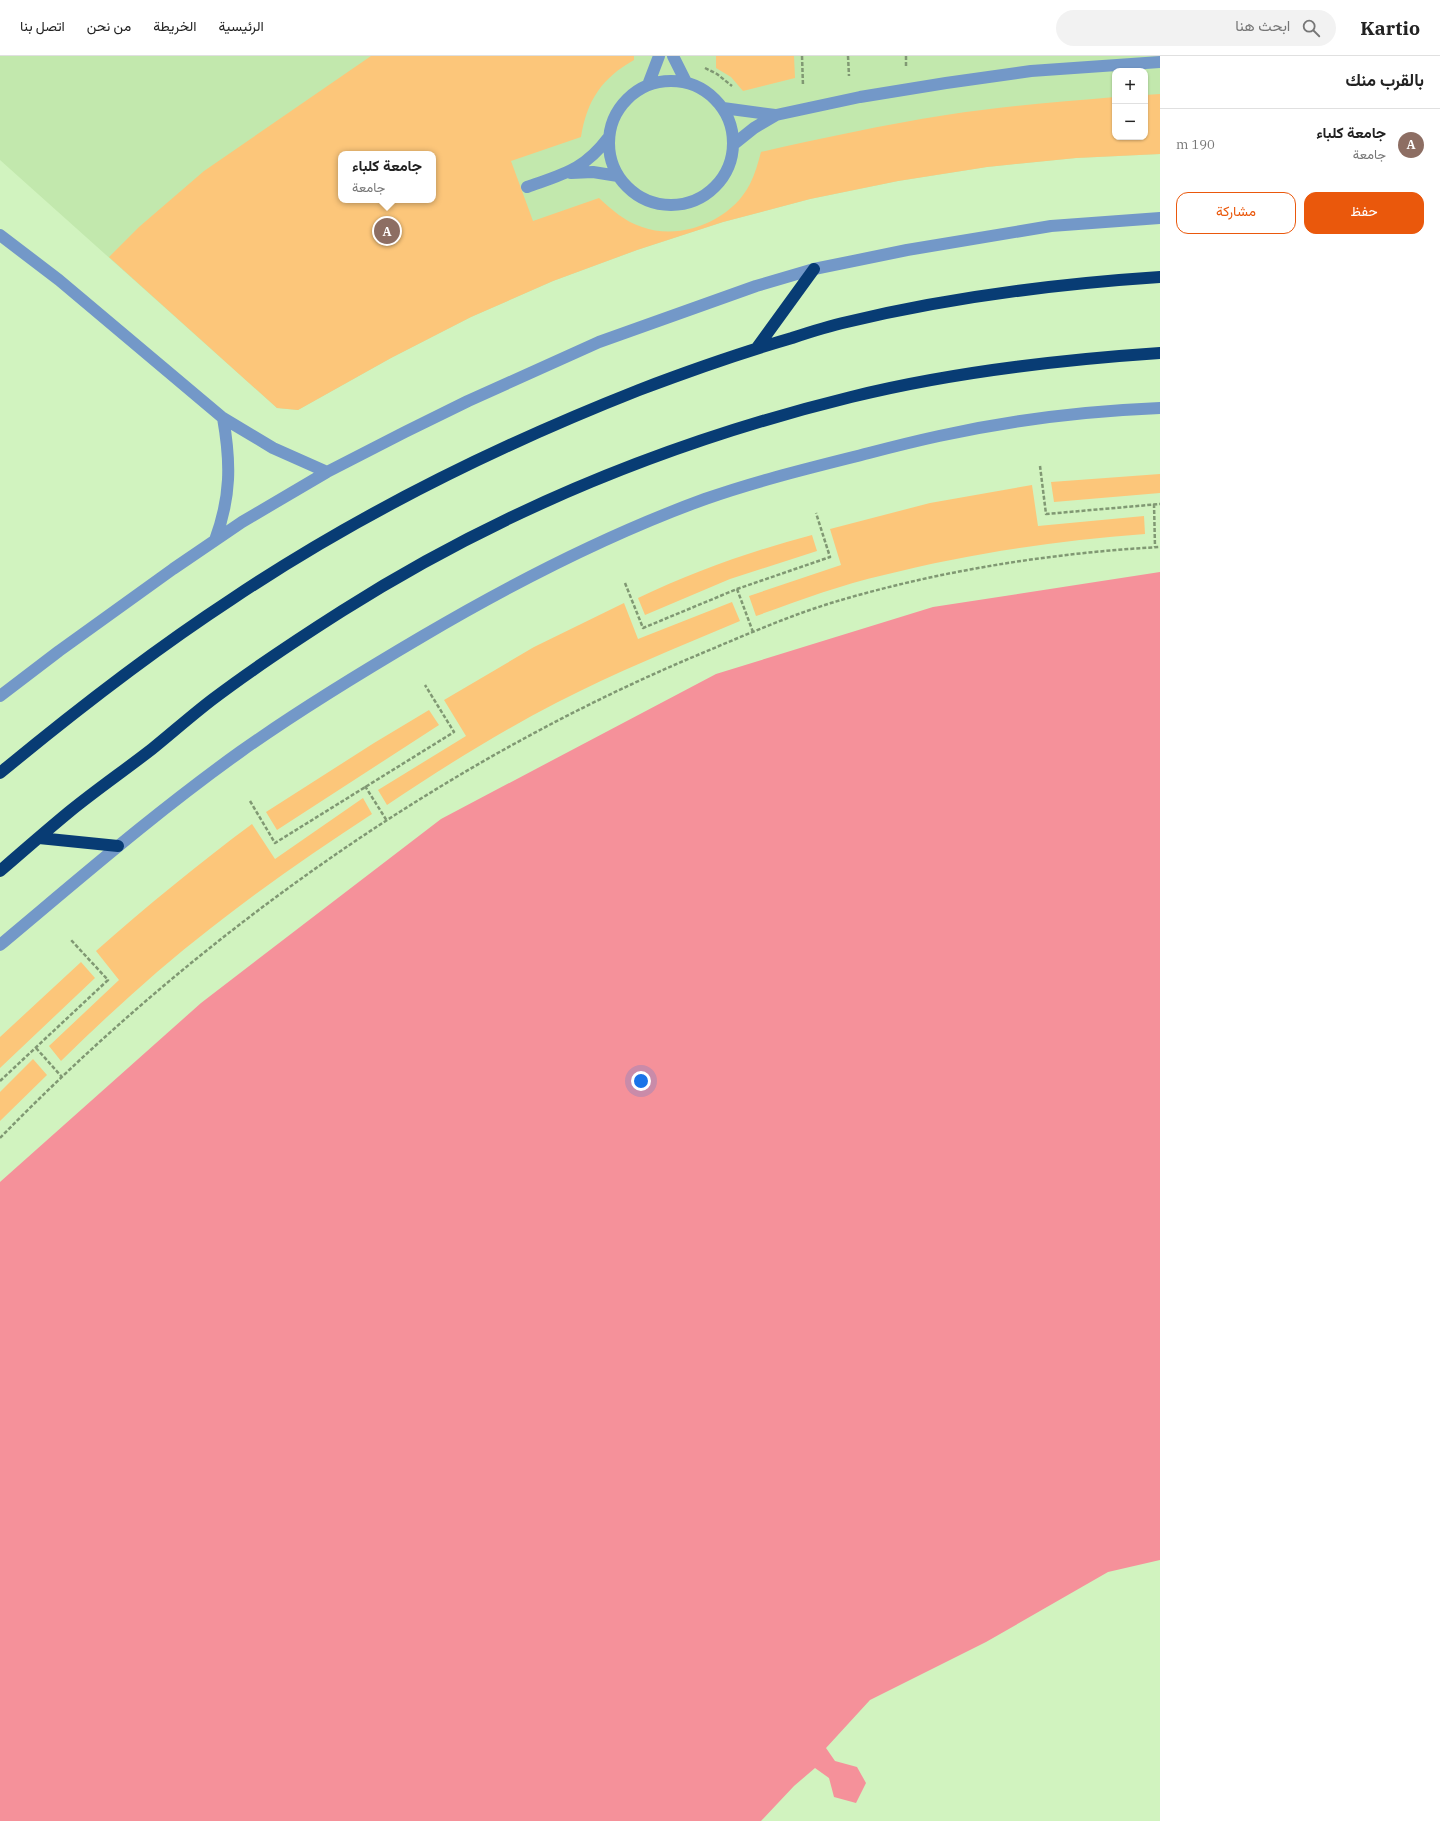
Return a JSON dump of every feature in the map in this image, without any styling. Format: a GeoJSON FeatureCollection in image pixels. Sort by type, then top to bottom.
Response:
{"type":"FeatureCollection","features":[{"type":"Feature","properties":{"kind":"highway"},"geometry":{"type":"LineString","coordinates":[[756,348],[814,269]]}},
{"type":"Feature","properties":{"kind":"highway"},"geometry":{"type":"LineString","coordinates":[[0,773],[74,712],[153,653],[234,597],[318,546],[403,498],[492,453],[554,425],[673,377],[756,348],[843,322],[924,305],[1006,291],[1090,282],[1160,277]]}},
{"type":"Feature","properties":{"kind":"highway"},"geometry":{"type":"LineString","coordinates":[[0,871],[70,812],[152,749],[213,699],[284,649],[344,610],[412,569],[482,532],[553,498],[626,468],[701,441],[777,417],[853,396],[930,380],[1009,367],[1088,358],[1160,353]]}},
{"type":"Feature","properties":{"kind":"highway"},"geometry":{"type":"LineString","coordinates":[[39,838],[118,846]]}},
{"type":"Feature","properties":{"kind":"street"},"geometry":{"type":"LineString","coordinates":[[648,85],[659,56]]}},
{"type":"Feature","properties":{"kind":"street"},"geometry":{"type":"LineString","coordinates":[[673,56],[686,82]]}},
{"type":"Feature","properties":{"kind":"street"},"geometry":{"type":"LineString","coordinates":[[734,144],[754,128],[776,115],[860,97],[1032,71],[1160,62]]}},
{"type":"Feature","properties":{"kind":"street"},"geometry":{"type":"LineString","coordinates":[[527,187],[567,173],[591,159],[608,138],[614,118],[625,100],[636,91],[660,81],[686,82],[700,87],[713,96],[730,119],[734,144],[732,160],[716,187],[703,196],[688,203],[672,205],[657,203],[641,197],[628,188],[618,176],[611,158],[608,138]]}},
{"type":"Feature","properties":{"kind":"street"},"geometry":{"type":"LineString","coordinates":[[723,108],[776,115]]}},
{"type":"Feature","properties":{"kind":"street"},"geometry":{"type":"LineString","coordinates":[[567,173],[593,172],[618,176]]}},
{"type":"Feature","properties":{"kind":"street"},"geometry":{"type":"LineString","coordinates":[[0,696],[215,540],[327,472],[468,401],[599,342],[756,286],[814,269],[914,249],[1051,226],[1160,218]]}},
{"type":"Feature","properties":{"kind":"street"},"geometry":{"type":"LineString","coordinates":[[0,235],[58,280],[223,418],[273,448],[327,472]]}},
{"type":"Feature","properties":{"kind":"street"},"geometry":{"type":"LineString","coordinates":[[0,945],[118,846],[178,798],[240,752],[338,687],[517,583],[575,554],[633,528],[704,500],[777,476],[940,435],[1076,415],[1160,408]]}},
{"type":"Feature","properties":{"kind":"street"},"geometry":{"type":"LineString","coordinates":[[215,540],[222,520],[229,479],[228,448],[223,418]]}},
{"type":"Feature","properties":{"kind":"path"},"geometry":{"type":"LineString","coordinates":[[802,56],[803,86]]}},
{"type":"Feature","properties":{"kind":"path"},"geometry":{"type":"LineString","coordinates":[[848,56],[849,76]]}},
{"type":"Feature","properties":{"kind":"path"},"geometry":{"type":"LineString","coordinates":[[906,56],[906,66]]}},
{"type":"Feature","properties":{"kind":"path"},"geometry":{"type":"LineString","coordinates":[[899,67],[914,65]]}},
{"type":"Feature","properties":{"kind":"path"},"geometry":{"type":"LineString","coordinates":[[699,67],[717,74],[736,90]]}},
{"type":"Feature","properties":{"kind":"path"},"geometry":{"type":"LineString","coordinates":[[841,78],[856,75]]}},
{"type":"Feature","properties":{"kind":"path"},"geometry":{"type":"LineString","coordinates":[[796,88],[811,85]]}},
{"type":"Feature","properties":{"kind":"path"},"geometry":{"type":"LineString","coordinates":[[1040,466],[1046,514],[1160,504]]}},
{"type":"Feature","properties":{"kind":"path"},"geometry":{"type":"LineString","coordinates":[[1154,504],[1155,547]]}},
{"type":"Feature","properties":{"kind":"path"},"geometry":{"type":"LineString","coordinates":[[625,583],[643,628],[737,589],[830,557],[816,513]]}},
{"type":"Feature","properties":{"kind":"path"},"geometry":{"type":"LineString","coordinates":[[0,1138],[106,1036],[179,972],[249,917],[333,856],[387,821],[496,754],[581,708],[668,667],[753,632],[830,603],[913,582],[981,568],[1050,557],[1160,547]]}},
{"type":"Feature","properties":{"kind":"path"},"geometry":{"type":"LineString","coordinates":[[737,589],[753,632]]}},
{"type":"Feature","properties":{"kind":"path"},"geometry":{"type":"LineString","coordinates":[[250,801],[275,843],[454,732],[425,685]]}},
{"type":"Feature","properties":{"kind":"path"},"geometry":{"type":"LineString","coordinates":[[365,786],[387,821]]}},
{"type":"Feature","properties":{"kind":"path"},"geometry":{"type":"LineString","coordinates":[[0,1081],[108,980],[71,940]]}},
{"type":"Feature","properties":{"kind":"path"},"geometry":{"type":"LineString","coordinates":[[36,1048],[62,1077]]}},
{"type":"Feature","properties":{"kind":"shaded area"},"geometry":{"type":"Polygon","coordinates":[[[0,56],[1160,56],[1160,154],[1076,158],[987,167],[898,181],[810,199],[723,222],[637,250],[553,281],[471,317],[391,358],[298,410],[277,408],[0,160],[0,56]]]}},
{"type":"Feature","properties":{"kind":"shaded area"},"geometry":{"type":"Polygon","coordinates":[[[371,56],[634,56],[634,60],[613,74],[598,91],[587,112],[581,137],[511,161],[533,221],[599,198],[630,222],[657,231],[688,229],[704,225],[718,218],[742,197],[750,184],[761,152],[853,132],[946,115],[1009,107],[1112,97],[1112,140],[1148,140],[1148,95],[1160,94],[1160,154],[1076,158],[987,167],[898,181],[810,199],[723,222],[637,250],[553,281],[471,317],[391,358],[298,410],[277,408],[109,257],[139,227],[204,171],[371,56]]]}},
{"type":"Feature","properties":{"kind":"shaded area"},"geometry":{"type":"Polygon","coordinates":[[[716,56],[794,56],[795,78],[743,91],[731,77],[716,68],[716,56]]]}},
{"type":"Feature","properties":{"kind":"shaded area"},"geometry":{"type":"Polygon","coordinates":[[[1160,474],[1160,493],[1054,502],[1051,482],[1160,474]]]}},
{"type":"Feature","properties":{"kind":"shaded area"},"geometry":{"type":"Polygon","coordinates":[[[1032,485],[1038,526],[1144,516],[1145,534],[1046,544],[949,560],[868,579],[756,616],[749,596],[841,565],[830,529],[930,503],[1032,485]]]}},
{"type":"Feature","properties":{"kind":"shaded area"},"geometry":{"type":"Polygon","coordinates":[[[812,535],[817,551],[730,579],[645,615],[638,598],[724,562],[812,535]]]}},
{"type":"Feature","properties":{"kind":"shaded area"},"geometry":{"type":"Polygon","coordinates":[[[1160,572],[1160,1560],[1108,1572],[986,1642],[870,1700],[826,1748],[835,1761],[857,1767],[866,1783],[856,1803],[834,1797],[829,1778],[815,1768],[794,1786],[761,1821],[0,1821],[0,1182],[201,1003],[441,819],[716,674],[933,607],[1160,572]]]}},
{"type":"Feature","properties":{"kind":"shaded area"},"geometry":{"type":"Polygon","coordinates":[[[732,602],[740,621],[624,670],[556,703],[470,751],[387,805],[378,790],[466,736],[444,700],[534,647],[624,603],[638,639],[732,602]]]}},
{"type":"Feature","properties":{"kind":"shaded area"},"geometry":{"type":"Polygon","coordinates":[[[429,710],[439,725],[277,830],[266,812],[374,743],[429,710]]]}},
{"type":"Feature","properties":{"kind":"shaded area"},"geometry":{"type":"Polygon","coordinates":[[[363,798],[372,814],[270,883],[172,959],[97,1026],[61,1061],[49,1046],[119,980],[96,951],[115,934],[192,870],[252,824],[275,859],[363,798]]]}},
{"type":"Feature","properties":{"kind":"shaded area"},"geometry":{"type":"Polygon","coordinates":[[[81,962],[95,978],[0,1068],[0,1037],[81,962]]]}},
{"type":"Feature","properties":{"kind":"shaded area"},"geometry":{"type":"Polygon","coordinates":[[[33,1059],[47,1075],[0,1121],[0,1092],[33,1059]]]}},
{"type":"Feature","properties":{"kind":"place","name":"جامعة كلباء"},"geometry":{"type":"Point","coordinates":[387,231]}}]}
